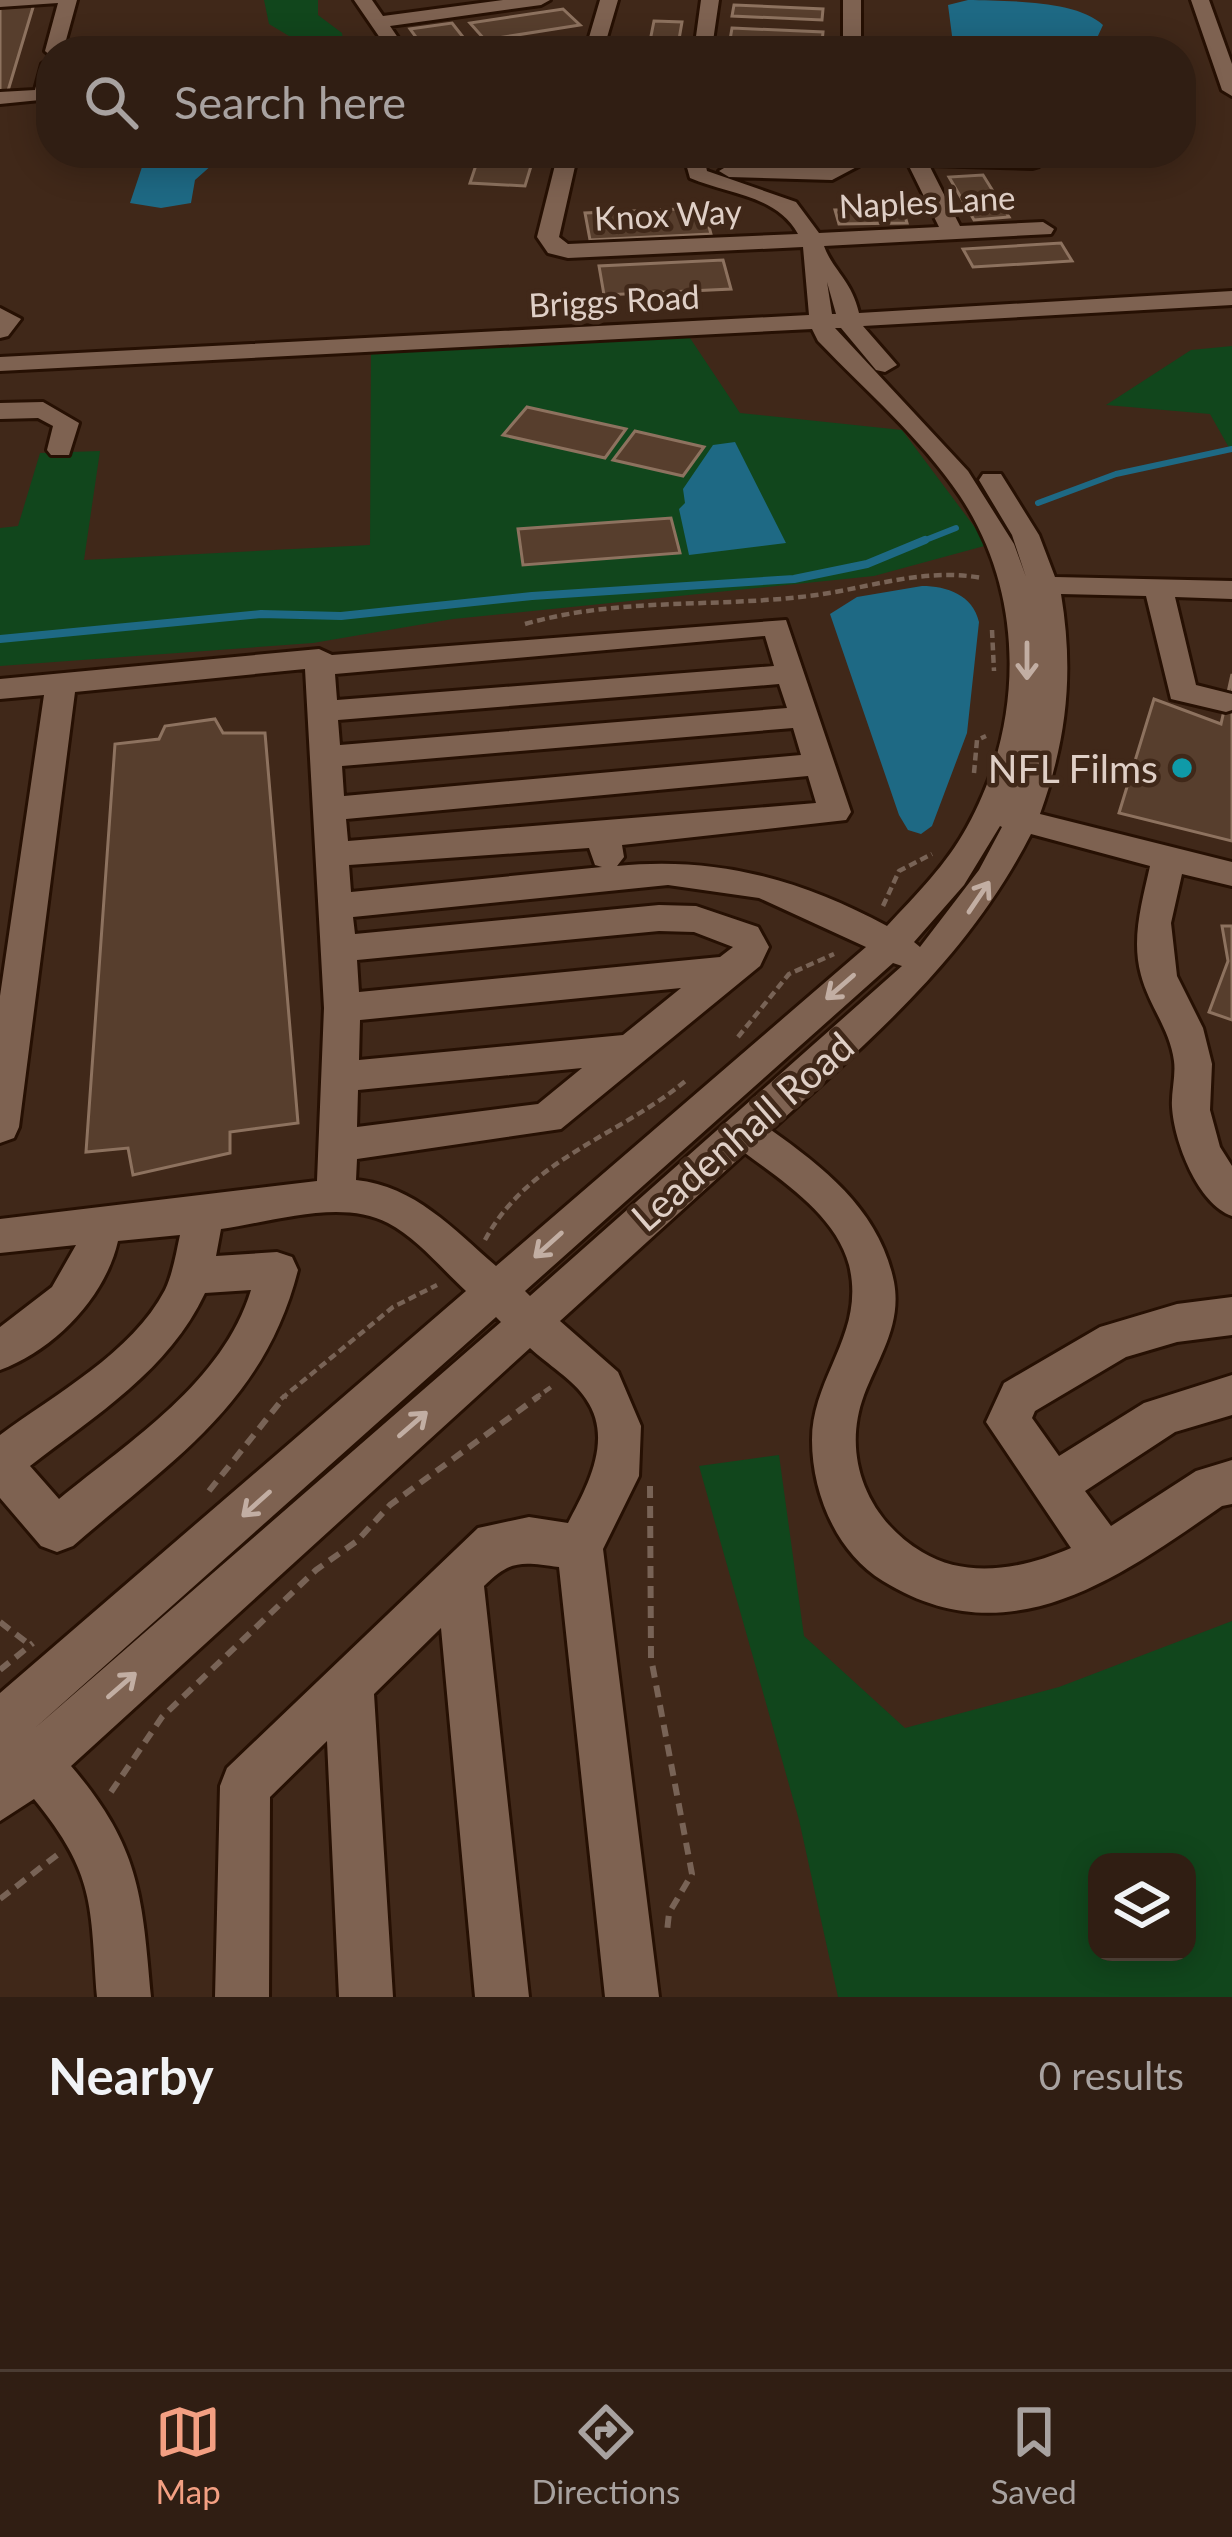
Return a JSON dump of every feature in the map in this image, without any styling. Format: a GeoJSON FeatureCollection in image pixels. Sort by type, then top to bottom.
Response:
{"type":"FeatureCollection","features":[{"type":"Feature","properties":{"kind":"street"},"geometry":{"type":"LineString","coordinates":[[0,2],[52,0]]}},
{"type":"Feature","properties":{"kind":"street"},"geometry":{"type":"LineString","coordinates":[[58,36],[68,0]]}},
{"type":"Feature","properties":{"kind":"street"},"geometry":{"type":"LineString","coordinates":[[363,0],[389,36]]}},
{"type":"Feature","properties":{"kind":"street"},"geometry":{"type":"LineString","coordinates":[[381,22],[541,0]]}},
{"type":"Feature","properties":{"kind":"street"},"geometry":{"type":"LineString","coordinates":[[598,36],[609,0]]}},
{"type":"Feature","properties":{"kind":"street"},"geometry":{"type":"LineString","coordinates":[[705,36],[710,0]]}},
{"type":"Feature","properties":{"kind":"street"},"geometry":{"type":"LineString","coordinates":[[852,0],[852,36]]}},
{"type":"Feature","properties":{"kind":"street"},"geometry":{"type":"LineString","coordinates":[[1200,0],[1232,90]]}},
{"type":"Feature","properties":{"kind":"street"},"geometry":{"type":"LineString","coordinates":[[0,98],[36,95]]}},
{"type":"Feature","properties":{"kind":"street","name":"Knox Way"},"geometry":{"type":"LineString","coordinates":[[564,168],[548,237],[556,248],[816,252]]}},
{"type":"Feature","properties":{"kind":"street"},"geometry":{"type":"LineString","coordinates":[[696,168],[697,174],[790,204],[816,252],[813,273],[834,321]]}},
{"type":"Feature","properties":{"kind":"street"},"geometry":{"type":"LineString","coordinates":[[729,171],[832,174],[845,168]]}},
{"type":"Feature","properties":{"kind":"street"},"geometry":{"type":"LineString","coordinates":[[920,168],[953,233]]}},
{"type":"Feature","properties":{"kind":"street","name":"Naples Lane"},"geometry":{"type":"LineString","coordinates":[[816,252],[953,233],[1043,229]]}},
{"type":"Feature","properties":{"kind":"street","name":"Briggs Road"},"geometry":{"type":"LineString","coordinates":[[4,363],[1232,298]]}},
{"type":"Feature","properties":{"kind":"street"},"geometry":{"type":"LineString","coordinates":[[0,315],[9,319],[0,331]]}},
{"type":"Feature","properties":{"kind":"street","name":"Leadenhall Road"},"geometry":{"type":"LineString","coordinates":[[512,1307],[744,1131],[924,966],[977,902],[1006,816],[1028,677],[1032,585],[972,494],[826,337],[834,321]]}},
{"type":"Feature","properties":{"kind":"street"},"geometry":{"type":"LineString","coordinates":[[0,398],[4,363]]}},
{"type":"Feature","properties":{"kind":"street"},"geometry":{"type":"LineString","coordinates":[[0,411],[57,415],[66,423],[61,450]]}},
{"type":"Feature","properties":{"kind":"street"},"geometry":{"type":"LineString","coordinates":[[1032,585],[1232,590]]}},
{"type":"Feature","properties":{"kind":"street"},"geometry":{"type":"LineString","coordinates":[[1159,589],[1182,692],[1226,702]]}},
{"type":"Feature","properties":{"kind":"street"},"geometry":{"type":"LineString","coordinates":[[320,666],[776,626],[835,812],[604,835],[332,854]]}},
{"type":"Feature","properties":{"kind":"street"},"geometry":{"type":"LineString","coordinates":[[0,689],[319,658],[342,1007],[336,1195]]}},
{"type":"Feature","properties":{"kind":"street"},"geometry":{"type":"LineString","coordinates":[[322,711],[791,674]]}},
{"type":"Feature","properties":{"kind":"street"},"geometry":{"type":"LineString","coordinates":[[0,1127],[13,935],[61,684]]}},
{"type":"Feature","properties":{"kind":"street"},"geometry":{"type":"LineString","coordinates":[[326,757],[805,717]]}},
{"type":"Feature","properties":{"kind":"street"},"geometry":{"type":"LineString","coordinates":[[329,809],[820,764]]}},
{"type":"Feature","properties":{"kind":"street"},"geometry":{"type":"LineString","coordinates":[[1006,816],[1232,874]]}},
{"type":"Feature","properties":{"kind":"street","name":"Leadenhall Road"},"geometry":{"type":"LineString","coordinates":[[8,1745],[512,1307],[890,945],[1006,816]]}},
{"type":"Feature","properties":{"kind":"street"},"geometry":{"type":"LineString","coordinates":[[604,835],[609,879]]}},
{"type":"Feature","properties":{"kind":"street"},"geometry":{"type":"LineString","coordinates":[[1168,859],[1154,923],[1159,976],[1185,1028],[1192,1064],[1191,1110],[1202,1152],[1232,1199]]}},
{"type":"Feature","properties":{"kind":"street"},"geometry":{"type":"LineString","coordinates":[[335,905],[684,873],[748,880],[849,919],[924,966]]}},
{"type":"Feature","properties":{"kind":"street"},"geometry":{"type":"LineString","coordinates":[[337,1146],[547,1118],[748,957],[751,947],[746,936],[696,920],[659,917],[338,949]]}},
{"type":"Feature","properties":{"kind":"street"},"geometry":{"type":"LineString","coordinates":[[342,1007],[728,970]]}},
{"type":"Feature","properties":{"kind":"street"},"geometry":{"type":"LineString","coordinates":[[337,1077],[631,1049]]}},
{"type":"Feature","properties":{"kind":"street"},"geometry":{"type":"LineString","coordinates":[[744,1131],[823,1190],[856,1231],[874,1286],[873,1330],[835,1421],[837,1478],[867,1541],[912,1578],[968,1594],[1042,1585],[1106,1558],[1212,1486],[1232,1483]]}},
{"type":"Feature","properties":{"kind":"street"},"geometry":{"type":"LineString","coordinates":[[0,1236],[204,1215],[336,1195],[375,1199],[407,1213],[603,1386],[620,1426],[616,1476],[580,1547],[632,1997]]}},
{"type":"Feature","properties":{"kind":"street"},"geometry":{"type":"LineString","coordinates":[[191,1276],[278,1270],[265,1318],[244,1356],[218,1388],[57,1530],[0,1463],[151,1342],[178,1308],[191,1276],[204,1215]]}},
{"type":"Feature","properties":{"kind":"street"},"geometry":{"type":"LineString","coordinates":[[0,1352],[83,1284],[96,1259],[101,1226]]}},
{"type":"Feature","properties":{"kind":"street"},"geometry":{"type":"LineString","coordinates":[[1106,1558],[1008,1422],[1019,1397],[1115,1341],[1177,1323],[1232,1316]]}},
{"type":"Feature","properties":{"kind":"street"},"geometry":{"type":"LineString","coordinates":[[1055,1486],[1142,1422],[1203,1400],[1232,1396]]}},
{"type":"Feature","properties":{"kind":"street"},"geometry":{"type":"LineString","coordinates":[[242,1997],[245,1786],[494,1544],[529,1540],[580,1547]]}},
{"type":"Feature","properties":{"kind":"street"},"geometry":{"type":"LineString","coordinates":[[460,1578],[502,1997]]}},
{"type":"Feature","properties":{"kind":"street"},"geometry":{"type":"LineString","coordinates":[[349,1685],[365,1997]]}},
{"type":"Feature","properties":{"kind":"street"},"geometry":{"type":"LineString","coordinates":[[8,1745],[83,1819],[116,1886],[124,1997]]}},
{"type":"Feature","properties":{"kind":"path"},"geometry":{"type":"LineString","coordinates":[[0,1622],[30,1645],[0,1670]]}},
{"type":"Feature","properties":{"kind":"green space"},"geometry":{"type":"Polygon","coordinates":[[[264,0],[318,0],[318,15],[342,36],[289,36],[269,24],[264,0]]]}},
{"type":"Feature","properties":{"kind":"green space"},"geometry":{"type":"Polygon","coordinates":[[[684,329],[740,413],[902,430],[988,545],[874,576],[453,619],[313,643],[0,666],[0,528],[18,526],[40,453],[100,451],[84,560],[370,545],[371,343],[684,329]]]}},
{"type":"Feature","properties":{"kind":"green space"},"geometry":{"type":"Polygon","coordinates":[[[1232,346],[1232,453],[1210,414],[1106,405],[1191,350],[1232,346]]]}},
{"type":"Feature","properties":{"kind":"green space"},"geometry":{"type":"Polygon","coordinates":[[[779,1455],[804,1636],[905,1728],[1059,1687],[1232,1621],[1232,1997],[838,1997],[799,1820],[699,1466],[779,1455]]]}},
{"type":"Feature","properties":{"kind":"water"},"geometry":{"type":"Polygon","coordinates":[[[968,0],[1059,6],[1103,25],[1098,36],[952,36],[948,5],[968,0]]]}},
{"type":"Feature","properties":{"kind":"water"},"geometry":{"type":"Polygon","coordinates":[[[142,168],[208,168],[195,180],[191,203],[161,208],[130,203],[142,168]]]}},
{"type":"Feature","properties":{"kind":"water"},"geometry":{"type":"Polygon","coordinates":[[[735,442],[786,543],[689,555],[679,509],[685,503],[683,489],[713,445],[735,442]]]}},
{"type":"Feature","properties":{"kind":"water"},"geometry":{"type":"Polygon","coordinates":[[[922,586],[958,594],[971,605],[979,622],[967,733],[932,826],[921,834],[908,830],[899,815],[830,614],[857,597],[922,586]]]}},
{"type":"Feature","properties":{"kind":"building"},"geometry":{"type":"Polygon","coordinates":[[[34,4],[7,94],[0,94],[0,6],[34,4]]]}},
{"type":"Feature","properties":{"kind":"building"},"geometry":{"type":"Polygon","coordinates":[[[734,5],[823,9],[822,20],[732,16],[734,5]]]}},
{"type":"Feature","properties":{"kind":"building"},"geometry":{"type":"Polygon","coordinates":[[[563,9],[580,25],[481,36],[470,23],[563,9]]]}},
{"type":"Feature","properties":{"kind":"building"},"geometry":{"type":"Polygon","coordinates":[[[654,21],[682,22],[680,36],[651,36],[654,21]]]}},
{"type":"Feature","properties":{"kind":"building"},"geometry":{"type":"Polygon","coordinates":[[[452,23],[462,36],[415,36],[410,29],[452,23]]]}},
{"type":"Feature","properties":{"kind":"building"},"geometry":{"type":"Polygon","coordinates":[[[732,28],[823,32],[823,36],[731,36],[732,28]]]}},
{"type":"Feature","properties":{"kind":"building"},"geometry":{"type":"Polygon","coordinates":[[[475,168],[530,168],[525,186],[470,183],[475,168]]]}},
{"type":"Feature","properties":{"kind":"building"},"geometry":{"type":"Polygon","coordinates":[[[983,175],[1009,217],[974,220],[949,177],[983,175]]]}},
{"type":"Feature","properties":{"kind":"building"},"geometry":{"type":"Polygon","coordinates":[[[704,208],[711,234],[590,240],[585,213],[704,208]]]}},
{"type":"Feature","properties":{"kind":"building"},"geometry":{"type":"Polygon","coordinates":[[[903,209],[907,223],[839,224],[835,210],[903,209]]]}},
{"type":"Feature","properties":{"kind":"building"},"geometry":{"type":"Polygon","coordinates":[[[1061,243],[1072,261],[973,267],[963,249],[1061,243]]]}},
{"type":"Feature","properties":{"kind":"building"},"geometry":{"type":"Polygon","coordinates":[[[723,260],[731,289],[604,295],[599,266],[723,260]]]}},
{"type":"Feature","properties":{"kind":"building"},"geometry":{"type":"Polygon","coordinates":[[[527,407],[626,429],[605,458],[503,435],[527,407]]]}},
{"type":"Feature","properties":{"kind":"building"},"geometry":{"type":"Polygon","coordinates":[[[635,431],[704,447],[683,476],[613,460],[635,431]]]}},
{"type":"Feature","properties":{"kind":"building"},"geometry":{"type":"Polygon","coordinates":[[[671,518],[680,553],[523,565],[518,529],[671,518]]]}},
{"type":"Feature","properties":{"kind":"building","name":"NFL Films"},"geometry":{"type":"Polygon","coordinates":[[[1232,674],[1232,841],[1119,813],[1154,699],[1221,724],[1232,674]]]}},
{"type":"Feature","properties":{"kind":"building"},"geometry":{"type":"Polygon","coordinates":[[[215,719],[223,733],[265,733],[298,1123],[230,1132],[230,1153],[133,1175],[128,1148],[86,1152],[115,744],[159,739],[165,726],[215,719]]]}},
{"type":"Feature","properties":{"kind":"building"},"geometry":{"type":"Polygon","coordinates":[[[1222,926],[1232,926],[1232,1020],[1209,1012],[1228,961],[1222,926]]]}},
{"type":"Feature","properties":{"kind":"waterway"},"geometry":{"type":"LineString","coordinates":[[1038,503],[1116,474],[1232,449]]}},
{"type":"Feature","properties":{"kind":"waterway"},"geometry":{"type":"LineString","coordinates":[[918,543],[956,528]]}},
{"type":"Feature","properties":{"kind":"waterway"},"geometry":{"type":"LineString","coordinates":[[0,639],[261,614],[341,616],[532,596],[794,579],[867,564],[925,540]]}},
{"type":"Feature","properties":{"kind":"place","name":"NFL Films"},"geometry":{"type":"Point","coordinates":[1182,768]}}]}
